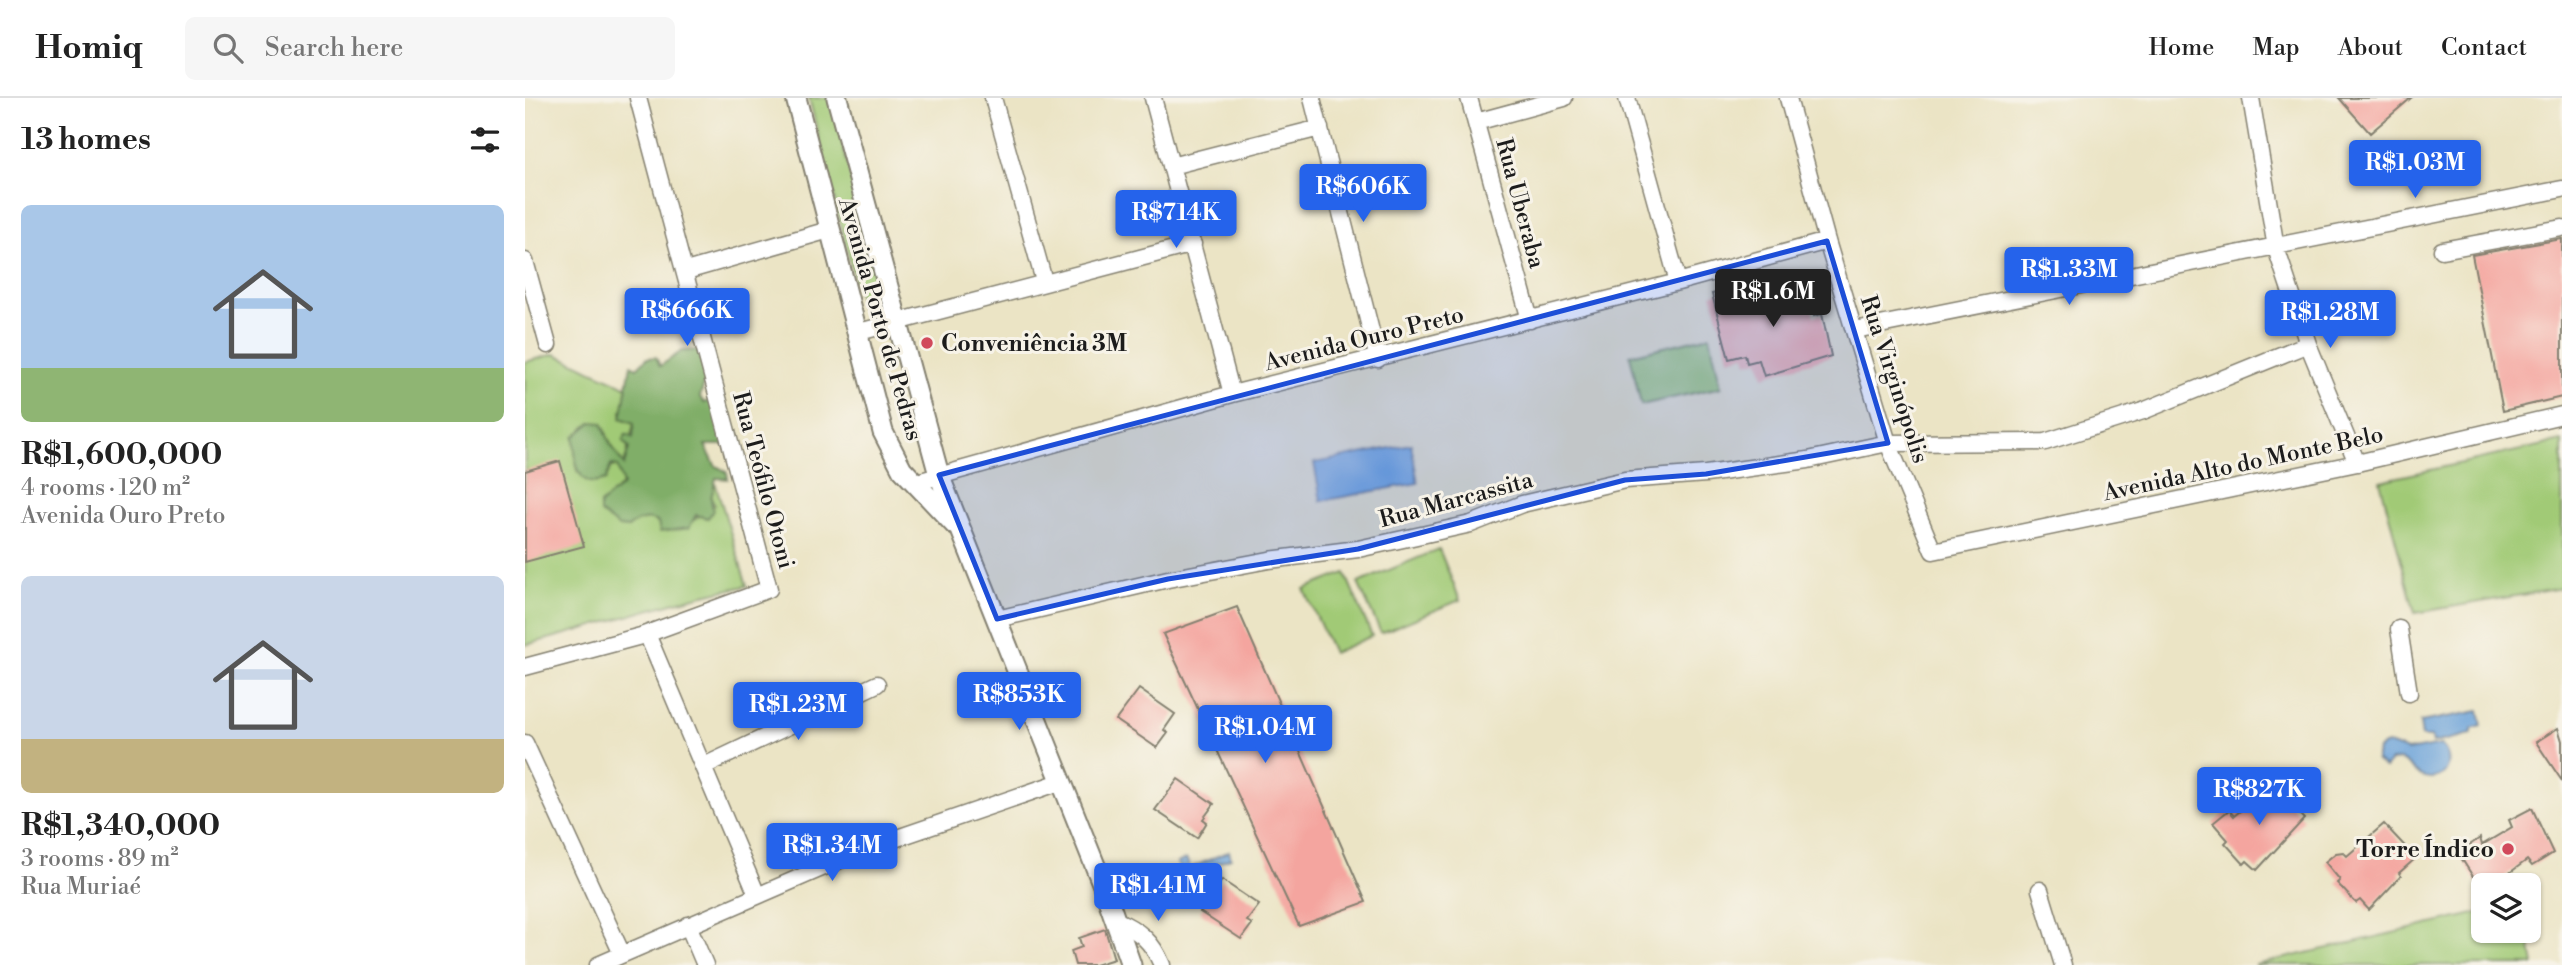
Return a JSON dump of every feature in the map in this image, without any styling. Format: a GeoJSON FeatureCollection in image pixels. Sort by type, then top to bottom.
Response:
{"type":"FeatureCollection","features":[{"type":"Feature","properties":{"kind":"main road","name":"Avenida Porto de Pedras"},"geometry":{"type":"LineString","coordinates":[[796,98],[883,432],[891,451],[914,484],[960,531]]}},
{"type":"Feature","properties":{"kind":"main road","name":"Avenida Porto de Pedras"},"geometry":{"type":"LineString","coordinates":[[837,98],[939,475],[1131,965]]}},
{"type":"Feature","properties":{"kind":"street","name":"Rua Teófilo Otoni"},"geometry":{"type":"LineString","coordinates":[[638,98],[769,589],[647,634]]}},
{"type":"Feature","properties":{"kind":"street"},"geometry":{"type":"LineString","coordinates":[[993,98],[1044,281]]}},
{"type":"Feature","properties":{"kind":"street"},"geometry":{"type":"LineString","coordinates":[[1153,98],[1231,394]]}},
{"type":"Feature","properties":{"kind":"street"},"geometry":{"type":"LineString","coordinates":[[1312,98],[1378,359]]}},
{"type":"Feature","properties":{"kind":"street","name":"Rua Uberaba"},"geometry":{"type":"LineString","coordinates":[[1469,98],[1530,320]]}},
{"type":"Feature","properties":{"kind":"street"},"geometry":{"type":"LineString","coordinates":[[1476,122],[1564,98]]}},
{"type":"Feature","properties":{"kind":"street"},"geometry":{"type":"LineString","coordinates":[[1627,98],[1678,282]]}},
{"type":"Feature","properties":{"kind":"street","name":"Rua Virginópolis"},"geometry":{"type":"LineString","coordinates":[[1788,98],[1826,241],[1888,443],[1933,551]]}},
{"type":"Feature","properties":{"kind":"street"},"geometry":{"type":"LineString","coordinates":[[2251,98],[2276,248],[2308,344],[2357,463]]}},
{"type":"Feature","properties":{"kind":"street"},"geometry":{"type":"LineString","coordinates":[[1171,166],[1320,128]]}},
{"type":"Feature","properties":{"kind":"street"},"geometry":{"type":"LineString","coordinates":[[1855,330],[2562,189]]}},
{"type":"Feature","properties":{"kind":"street"},"geometry":{"type":"LineString","coordinates":[[2442,250],[2562,228]]}},
{"type":"Feature","properties":{"kind":"street"},"geometry":{"type":"LineString","coordinates":[[686,271],[829,230]]}},
{"type":"Feature","properties":{"kind":"street","name":"Avenida Ouro Preto"},"geometry":{"type":"LineString","coordinates":[[914,484],[1231,394],[1678,282],[1826,241]]}},
{"type":"Feature","properties":{"kind":"street"},"geometry":{"type":"LineString","coordinates":[[859,332],[1044,281],[1193,244]]}},
{"type":"Feature","properties":{"kind":"street"},"geometry":{"type":"LineString","coordinates":[[525,261],[548,345]]}},
{"type":"Feature","properties":{"kind":"street","name":"Rua Marcassita"},"geometry":{"type":"LineString","coordinates":[[997,619],[1168,579],[1269,560],[1358,549],[1471,524],[1522,504],[1625,480],[1731,471],[1808,460],[1888,443],[2045,442],[2143,411],[2308,344]]}},
{"type":"Feature","properties":{"kind":"street","name":"Avenida Alto do Monte Belo"},"geometry":{"type":"LineString","coordinates":[[1933,551],[2357,463],[2562,415]]}},
{"type":"Feature","properties":{"kind":"street"},"geometry":{"type":"LineString","coordinates":[[2399,629],[2409,692]]}},
{"type":"Feature","properties":{"kind":"street"},"geometry":{"type":"LineString","coordinates":[[525,667],[647,634],[757,895]]}},
{"type":"Feature","properties":{"kind":"street"},"geometry":{"type":"LineString","coordinates":[[704,766],[877,684]]}},
{"type":"Feature","properties":{"kind":"street"},"geometry":{"type":"LineString","coordinates":[[525,743],[622,954]]}},
{"type":"Feature","properties":{"kind":"street"},"geometry":{"type":"LineString","coordinates":[[598,965],[893,839],[1060,782]]}},
{"type":"Feature","properties":{"kind":"street"},"geometry":{"type":"LineString","coordinates":[[2040,890],[2063,965]]}},
{"type":"Feature","properties":{"kind":"street"},"geometry":{"type":"LineString","coordinates":[[1115,920],[1139,930],[1150,942],[1162,965]]}},
{"type":"Feature","properties":{"kind":"street"},"geometry":{"type":"LineString","coordinates":[[688,925],[705,965]]}},
{"type":"Feature","properties":{"kind":"highlighted area"},"geometry":{"type":"Polygon","coordinates":[[[1827,241],[1888,443],[1706,474],[1625,480],[1358,549],[1168,579],[997,619],[939,475],[1827,241]]]}},
{"type":"Feature","properties":{"kind":"green space"},"geometry":{"type":"Polygon","coordinates":[[[809,98],[831,98],[883,306],[876,314],[862,310],[809,98]]]}},
{"type":"Feature","properties":{"kind":"green space"},"geometry":{"type":"Polygon","coordinates":[[[1710,336],[1721,387],[1641,405],[1630,355],[1710,336]]]}},
{"type":"Feature","properties":{"kind":"green space"},"geometry":{"type":"Polygon","coordinates":[[[698,350],[706,378],[700,397],[704,403],[711,400],[726,445],[705,445],[715,465],[727,472],[728,479],[716,478],[711,498],[713,511],[708,518],[696,515],[689,528],[660,532],[658,522],[654,520],[639,521],[628,528],[619,527],[600,513],[600,504],[623,485],[617,466],[611,465],[606,480],[588,481],[576,463],[574,437],[592,422],[602,423],[610,443],[624,465],[629,448],[623,441],[626,434],[633,438],[634,423],[621,418],[631,365],[637,368],[647,358],[656,357],[660,366],[682,351],[698,350]]]}},
{"type":"Feature","properties":{"kind":"green space"},"geometry":{"type":"Polygon","coordinates":[[[555,354],[628,387],[622,418],[634,423],[624,466],[602,423],[574,437],[578,473],[617,466],[624,480],[618,491],[600,504],[628,528],[635,522],[651,518],[668,531],[692,521],[715,505],[711,498],[715,482],[747,586],[691,598],[525,645],[525,362],[555,354]]]}},
{"type":"Feature","properties":{"kind":"green space"},"geometry":{"type":"Polygon","coordinates":[[[2562,441],[2562,588],[2415,613],[2380,481],[2562,441]]]}},
{"type":"Feature","properties":{"kind":"green space"},"geometry":{"type":"Polygon","coordinates":[[[1439,549],[1460,600],[1381,633],[1358,583],[1439,549]]]}},
{"type":"Feature","properties":{"kind":"green space"},"geometry":{"type":"Polygon","coordinates":[[[1345,573],[1372,636],[1333,653],[1304,589],[1345,573]]]}},
{"type":"Feature","properties":{"kind":"green space"},"geometry":{"type":"Polygon","coordinates":[[[2471,915],[2471,943],[2530,943],[2534,965],[2255,965],[2471,915]]]}},
{"type":"Feature","properties":{"kind":"water"},"geometry":{"type":"Polygon","coordinates":[[[1411,444],[1418,483],[1321,501],[1314,463],[1411,444]]]}},
{"type":"Feature","properties":{"kind":"water"},"geometry":{"type":"Polygon","coordinates":[[[2479,711],[2482,726],[2472,729],[2472,734],[2433,743],[2431,737],[2422,737],[2420,722],[2479,711]]]}},
{"type":"Feature","properties":{"kind":"water"},"geometry":{"type":"Polygon","coordinates":[[[2388,744],[2407,751],[2441,745],[2447,754],[2448,765],[2443,774],[2432,778],[2418,774],[2400,760],[2391,761],[2385,768],[2376,760],[2376,754],[2388,744]]]}},
{"type":"Feature","properties":{"kind":"water"},"geometry":{"type":"Polygon","coordinates":[[[1229,851],[1231,858],[1213,865],[1216,875],[1209,878],[1204,869],[1184,878],[1177,863],[1186,859],[1191,868],[1229,851]]]}},
{"type":"Feature","properties":{"kind":"building"},"geometry":{"type":"Polygon","coordinates":[[[2339,98],[2411,98],[2370,133],[2339,98]]]}},
{"type":"Feature","properties":{"kind":"building"},"geometry":{"type":"Polygon","coordinates":[[[2562,239],[2562,397],[2503,411],[2472,255],[2562,239]]]}},
{"type":"Feature","properties":{"kind":"building"},"geometry":{"type":"Polygon","coordinates":[[[1806,285],[1814,316],[1822,314],[1831,356],[1764,376],[1759,360],[1747,363],[1745,355],[1729,359],[1712,294],[1733,288],[1736,303],[1806,285]]]}},
{"type":"Feature","properties":{"kind":"building"},"geometry":{"type":"Polygon","coordinates":[[[560,461],[584,546],[525,562],[525,471],[560,461]]]}},
{"type":"Feature","properties":{"kind":"building"},"geometry":{"type":"Polygon","coordinates":[[[1237,607],[1366,902],[1299,926],[1163,634],[1237,607]]]}},
{"type":"Feature","properties":{"kind":"building"},"geometry":{"type":"Polygon","coordinates":[[[1139,689],[1175,714],[1164,730],[1168,733],[1157,748],[1116,720],[1139,689]]]}},
{"type":"Feature","properties":{"kind":"building"},"geometry":{"type":"Polygon","coordinates":[[[2558,728],[2562,741],[2562,781],[2536,742],[2558,728]]]}},
{"type":"Feature","properties":{"kind":"building"},"geometry":{"type":"Polygon","coordinates":[[[1178,779],[1214,804],[1203,819],[1207,822],[1197,838],[1155,810],[1178,779]]]}},
{"type":"Feature","properties":{"kind":"building"},"geometry":{"type":"Polygon","coordinates":[[[2272,785],[2304,819],[2257,870],[2247,861],[2244,864],[2225,843],[2228,840],[2213,823],[2229,810],[2234,816],[2272,785]]]}},
{"type":"Feature","properties":{"kind":"building","name":"Torre Índico"},"geometry":{"type":"Polygon","coordinates":[[[2532,808],[2553,853],[2532,866],[2527,860],[2509,873],[2471,873],[2458,853],[2480,838],[2482,845],[2512,827],[2509,820],[2532,808]]]}},
{"type":"Feature","properties":{"kind":"building"},"geometry":{"type":"Polygon","coordinates":[[[2384,824],[2416,858],[2399,873],[2401,876],[2369,910],[2360,900],[2356,903],[2337,883],[2340,880],[2325,862],[2336,853],[2343,852],[2347,856],[2384,824]]]}},
{"type":"Feature","properties":{"kind":"building"},"geometry":{"type":"Polygon","coordinates":[[[1222,880],[1259,905],[1247,921],[1252,924],[1241,939],[1200,912],[1222,880]]]}},
{"type":"Feature","properties":{"kind":"building"},"geometry":{"type":"Polygon","coordinates":[[[1105,929],[1114,959],[1095,965],[1075,965],[1071,951],[1082,947],[1079,938],[1105,929]]]}},
{"type":"Feature","properties":{"kind":"place","name":"Conveniência 3M"},"geometry":{"type":"Point","coordinates":[927,343]}},
{"type":"Feature","properties":{"kind":"place","name":"Torre Índico"},"geometry":{"type":"Point","coordinates":[2508,849]}}]}
